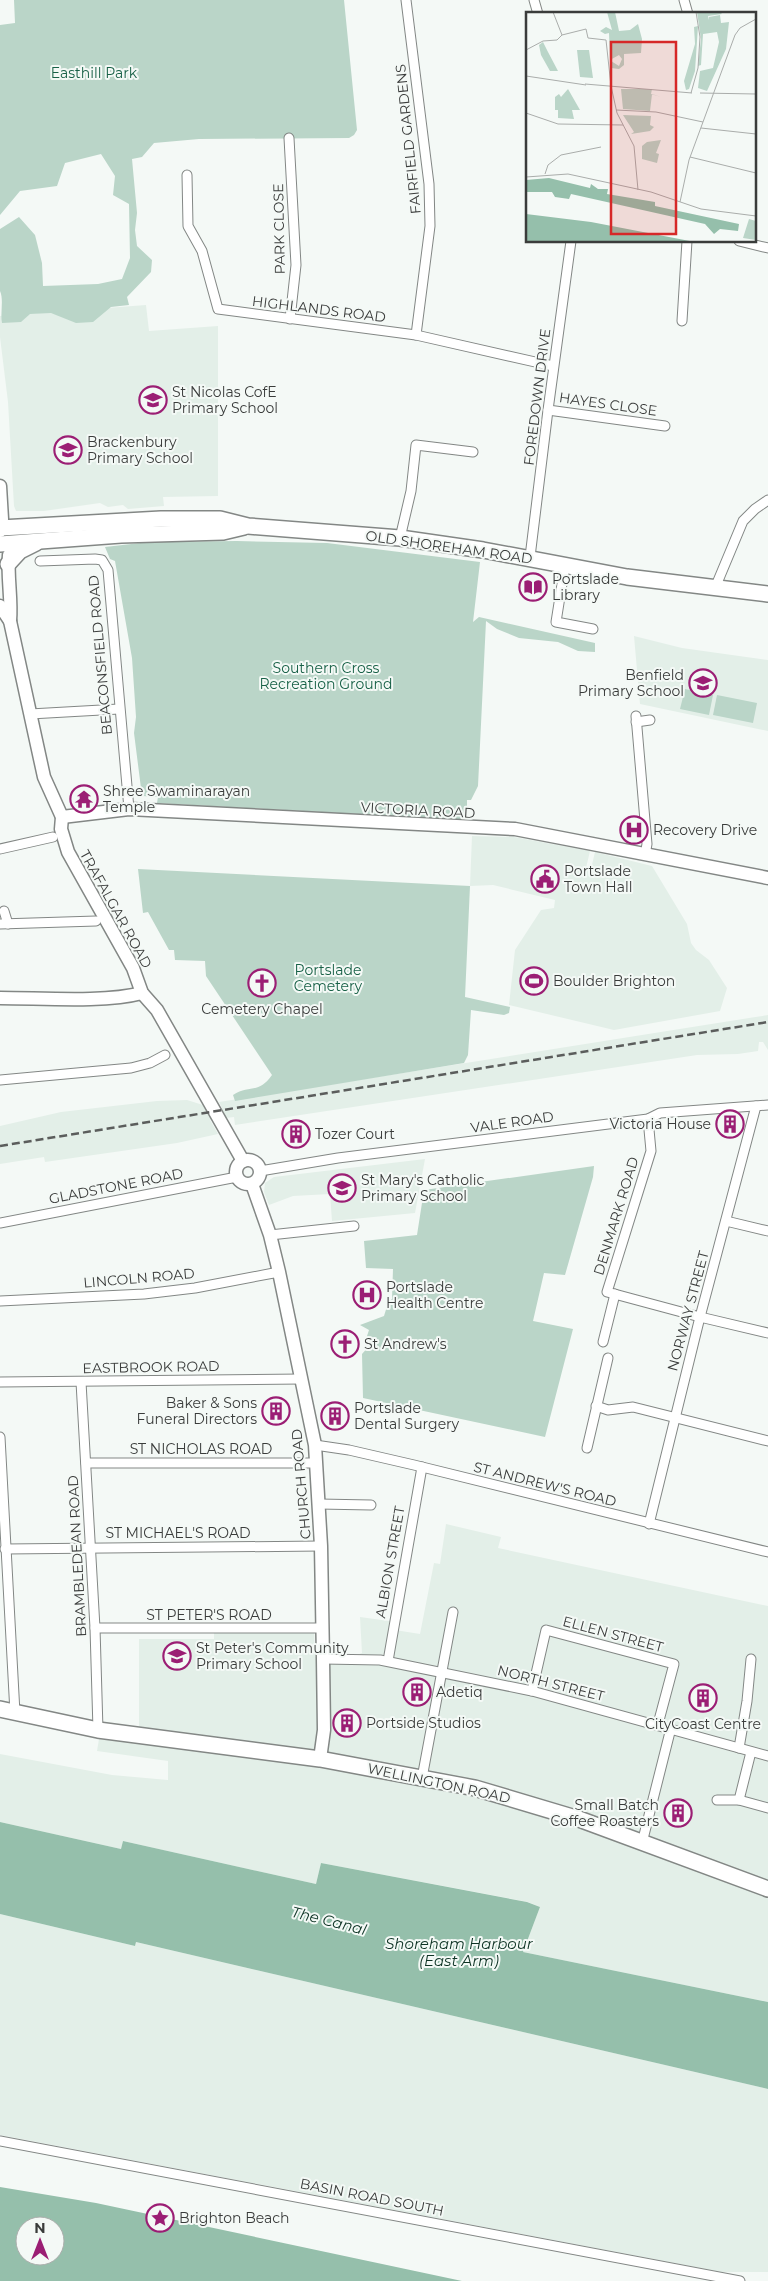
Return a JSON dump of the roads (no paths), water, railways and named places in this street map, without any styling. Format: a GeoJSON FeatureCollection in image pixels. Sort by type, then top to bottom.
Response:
{"type":"FeatureCollection","features":[{"type":"Feature","properties":{"kind":"main road"},"geometry":{"type":"LineString","coordinates":[[0,486],[1,529],[5,543]]}},
{"type":"Feature","properties":{"kind":"main road","name":"OLD SHOREHAM ROAD"},"geometry":{"type":"LineString","coordinates":[[1,529],[161,519],[220,519],[248,526],[400,538],[530,557],[627,577],[768,594]]}},
{"type":"Feature","properties":{"kind":"main road","name":"OLD SHOREHAM ROAD"},"geometry":{"type":"LineString","coordinates":[[5,543],[223,532],[248,526]]}},
{"type":"Feature","properties":{"kind":"main road"},"geometry":{"type":"LineString","coordinates":[[8,564],[20,551],[42,541]]}},
{"type":"Feature","properties":{"kind":"main road","name":"TRAFALGAR ROAD"},"geometry":{"type":"LineString","coordinates":[[5,543],[12,606],[10,621],[44,777],[62,817],[61,830],[68,852],[133,968],[142,993],[156,1010],[243,1161]]}},
{"type":"Feature","properties":{"kind":"main road","name":"TRAFALGAR ROAD"},"geometry":{"type":"LineString","coordinates":[[0,606],[10,621]]}},
{"type":"Feature","properties":{"kind":"main road","name":"VICTORIA ROAD"},"geometry":{"type":"LineString","coordinates":[[62,817],[129,809],[515,829],[768,878]]}},
{"type":"Feature","properties":{"kind":"main road"},"geometry":{"type":"LineString","coordinates":[[0,998],[128,997],[142,993]]}},
{"type":"Feature","properties":{"kind":"main road"},"geometry":{"type":"LineString","coordinates":[[243,1161],[255,1162],[260,1171],[258,1179],[252,1184],[244,1184],[236,1177],[237,1167],[243,1161]]}},
{"type":"Feature","properties":{"kind":"main road","name":"CHURCH ROAD"},"geometry":{"type":"LineString","coordinates":[[252,1184],[270,1235],[279,1272],[315,1445],[321,1546],[323,1660],[324,1730],[320,1759]]}},
{"type":"Feature","properties":{"kind":"main road","name":"WELLINGTON ROAD"},"geometry":{"type":"LineString","coordinates":[[0,1709],[98,1730],[320,1759],[475,1788],[514,1798],[579,1819],[768,1889]]}},
{"type":"Feature","properties":{"kind":"street","name":"FAIRFIELD GARDENS"},"geometry":{"type":"LineString","coordinates":[[406,0],[429,184],[430,226],[416,335]]}},
{"type":"Feature","properties":{"kind":"street","name":"PARK CLOSE"},"geometry":{"type":"LineString","coordinates":[[290,138],[296,265],[290,320]]}},
{"type":"Feature","properties":{"kind":"street","name":"HIGHLANDS ROAD"},"geometry":{"type":"LineString","coordinates":[[187,175],[188,226],[202,251],[218,309],[290,320],[416,335],[554,366]]}},
{"type":"Feature","properties":{"kind":"street","name":"FOREDOWN DRIVE"},"geometry":{"type":"LineString","coordinates":[[530,557],[571,242]]}},
{"type":"Feature","properties":{"kind":"street"},"geometry":{"type":"LineString","coordinates":[[682,321],[687,242]]}},
{"type":"Feature","properties":{"kind":"street"},"geometry":{"type":"LineString","coordinates":[[743,242],[768,248]]}},
{"type":"Feature","properties":{"kind":"street","name":"HAYES CLOSE"},"geometry":{"type":"LineString","coordinates":[[548,410],[665,426]]}},
{"type":"Feature","properties":{"kind":"street"},"geometry":{"type":"LineString","coordinates":[[400,538],[410,491],[416,445],[473,452]]}},
{"type":"Feature","properties":{"kind":"street"},"geometry":{"type":"LineString","coordinates":[[714,588],[743,521],[768,500]]}},
{"type":"Feature","properties":{"kind":"street","name":"BEACONSFIELD ROAD"},"geometry":{"type":"LineString","coordinates":[[40,561],[95,558],[102,560],[108,570],[129,809]]}},
{"type":"Feature","properties":{"kind":"street"},"geometry":{"type":"LineString","coordinates":[[566,565],[556,622],[594,629]]}},
{"type":"Feature","properties":{"kind":"street"},"geometry":{"type":"LineString","coordinates":[[30,714],[119,709]]}},
{"type":"Feature","properties":{"kind":"street"},"geometry":{"type":"LineString","coordinates":[[645,854],[647,844],[636,719],[650,720]]}},
{"type":"Feature","properties":{"kind":"street"},"geometry":{"type":"LineString","coordinates":[[0,849],[53,837]]}},
{"type":"Feature","properties":{"kind":"street"},"geometry":{"type":"LineString","coordinates":[[4,911],[4,924],[96,921]]}},
{"type":"Feature","properties":{"kind":"street"},"geometry":{"type":"LineString","coordinates":[[0,1080],[131,1068],[150,1063],[165,1055]]}},
{"type":"Feature","properties":{"kind":"street","name":"VALE ROAD"},"geometry":{"type":"LineString","coordinates":[[260,1171],[338,1158],[648,1119],[660,1113],[768,1105]]}},
{"type":"Feature","properties":{"kind":"street","name":"NORWAY STREET"},"geometry":{"type":"LineString","coordinates":[[649,1524],[700,1318],[756,1106]]}},
{"type":"Feature","properties":{"kind":"street","name":"DENMARK ROAD"},"geometry":{"type":"LineString","coordinates":[[603,1342],[611,1293],[651,1151],[648,1119]]}},
{"type":"Feature","properties":{"kind":"street","name":"GLADSTONE ROAD"},"geometry":{"type":"LineString","coordinates":[[0,1223],[236,1177]]}},
{"type":"Feature","properties":{"kind":"street"},"geometry":{"type":"LineString","coordinates":[[726,1221],[768,1231]]}},
{"type":"Feature","properties":{"kind":"street"},"geometry":{"type":"LineString","coordinates":[[270,1235],[354,1226]]}},
{"type":"Feature","properties":{"kind":"street","name":"LINCOLN ROAD"},"geometry":{"type":"LineString","coordinates":[[0,1301],[161,1292],[195,1288],[279,1272]]}},
{"type":"Feature","properties":{"kind":"street"},"geometry":{"type":"LineString","coordinates":[[611,1293],[700,1318],[768,1333]]}},
{"type":"Feature","properties":{"kind":"street"},"geometry":{"type":"LineString","coordinates":[[586,1448],[608,1358]]}},
{"type":"Feature","properties":{"kind":"street","name":"EASTBROOK ROAD"},"geometry":{"type":"LineString","coordinates":[[0,1382],[302,1379]]}},
{"type":"Feature","properties":{"kind":"street","name":"BRAMBLEDEAN ROAD"},"geometry":{"type":"LineString","coordinates":[[81,1382],[95,1628],[98,1730]]}},
{"type":"Feature","properties":{"kind":"street"},"geometry":{"type":"LineString","coordinates":[[596,1406],[608,1410],[633,1407],[768,1441]]}},
{"type":"Feature","properties":{"kind":"street"},"geometry":{"type":"LineString","coordinates":[[0,1437],[15,1713]]}},
{"type":"Feature","properties":{"kind":"street","name":"ST ANDREW'S ROAD"},"geometry":{"type":"LineString","coordinates":[[315,1445],[349,1450],[422,1467],[768,1552]]}},
{"type":"Feature","properties":{"kind":"street","name":"ST NICHOLAS ROAD"},"geometry":{"type":"LineString","coordinates":[[86,1463],[316,1463]]}},
{"type":"Feature","properties":{"kind":"street","name":"ALBION STREET"},"geometry":{"type":"LineString","coordinates":[[388,1662],[395,1611],[422,1467]]}},
{"type":"Feature","properties":{"kind":"street"},"geometry":{"type":"LineString","coordinates":[[319,1504],[371,1505]]}},
{"type":"Feature","properties":{"kind":"street","name":"ST MICHAEL'S ROAD"},"geometry":{"type":"LineString","coordinates":[[5,1549],[321,1546]]}},
{"type":"Feature","properties":{"kind":"street"},"geometry":{"type":"LineString","coordinates":[[422,1778],[453,1612]]}},
{"type":"Feature","properties":{"kind":"street","name":"ST PETER'S ROAD"},"geometry":{"type":"LineString","coordinates":[[95,1628],[322,1628]]}},
{"type":"Feature","properties":{"kind":"street","name":"ELLEN STREET"},"geometry":{"type":"LineString","coordinates":[[532,1691],[546,1630],[674,1664],[658,1724]]}},
{"type":"Feature","properties":{"kind":"street"},"geometry":{"type":"LineString","coordinates":[[738,1748],[747,1701],[751,1659]]}},
{"type":"Feature","properties":{"kind":"street","name":"NORTH STREET"},"geometry":{"type":"LineString","coordinates":[[323,1660],[388,1662],[532,1691],[658,1724],[768,1756]]}},
{"type":"Feature","properties":{"kind":"street"},"geometry":{"type":"LineString","coordinates":[[642,1843],[671,1728]]}},
{"type":"Feature","properties":{"kind":"street"},"geometry":{"type":"LineString","coordinates":[[738,1800],[751,1752]]}},
{"type":"Feature","properties":{"kind":"street"},"geometry":{"type":"LineString","coordinates":[[717,1800],[738,1800],[768,1808]]}},
{"type":"Feature","properties":{"kind":"street","name":"BASIN ROAD SOUTH"},"geometry":{"type":"LineString","coordinates":[[0,2141],[740,2281]]}},
{"type":"Feature","properties":{"kind":"water","name":"Shoreham Harbour (East Arm)"},"geometry":{"type":"Polygon","coordinates":[[[0,1822],[121,1849],[123,1841],[316,1884],[321,1863],[527,1902],[540,1907],[523,1952],[768,2002],[768,2089],[136,1942],[135,1946],[0,1914],[0,1822]]]}},
{"type":"Feature","properties":{"kind":"water"},"geometry":{"type":"Polygon","coordinates":[[[0,2187],[96,2203],[462,2281],[0,2281],[0,2187]]]}},
{"type":"Feature","properties":{"kind":"railway"},"geometry":{"type":"LineString","coordinates":[[0,1146],[768,1022]]}},
{"type":"Feature","properties":{"kind":"place","name":"St Nicolas CofE Primary School"},"geometry":{"type":"Point","coordinates":[153,400]}},
{"type":"Feature","properties":{"kind":"place","name":"Brackenbury Primary School"},"geometry":{"type":"Point","coordinates":[68,450]}},
{"type":"Feature","properties":{"kind":"place","name":"Portslade Library"},"geometry":{"type":"Point","coordinates":[533,587]}},
{"type":"Feature","properties":{"kind":"place","name":"Benfield Primary School"},"geometry":{"type":"Point","coordinates":[703,683]}},
{"type":"Feature","properties":{"kind":"place","name":"Shree Swaminarayan Temple"},"geometry":{"type":"Point","coordinates":[84,799]}},
{"type":"Feature","properties":{"kind":"place","name":"Recovery Drive"},"geometry":{"type":"Point","coordinates":[634,830]}},
{"type":"Feature","properties":{"kind":"place","name":"Portslade Town Hall"},"geometry":{"type":"Point","coordinates":[545,879]}},
{"type":"Feature","properties":{"kind":"place","name":"Boulder Brighton"},"geometry":{"type":"Point","coordinates":[534,981]}},
{"type":"Feature","properties":{"kind":"place","name":"Cemetery Chapel"},"geometry":{"type":"Point","coordinates":[262,983]}},
{"type":"Feature","properties":{"kind":"place","name":"Victoria House"},"geometry":{"type":"Point","coordinates":[730,1124]}},
{"type":"Feature","properties":{"kind":"place","name":"Tozer Court"},"geometry":{"type":"Point","coordinates":[296,1134]}},
{"type":"Feature","properties":{"kind":"place","name":"St Mary's Catholic Primary School"},"geometry":{"type":"Point","coordinates":[342,1188]}},
{"type":"Feature","properties":{"kind":"place","name":"Portslade Health Centre"},"geometry":{"type":"Point","coordinates":[367,1295]}},
{"type":"Feature","properties":{"kind":"place","name":"St Andrew's"},"geometry":{"type":"Point","coordinates":[345,1344]}},
{"type":"Feature","properties":{"kind":"place","name":"Baker & Sons Funeral Directors"},"geometry":{"type":"Point","coordinates":[276,1411]}},
{"type":"Feature","properties":{"kind":"place","name":"Portslade Dental Surgery"},"geometry":{"type":"Point","coordinates":[335,1416]}},
{"type":"Feature","properties":{"kind":"place","name":"St Peter's Community Primary School"},"geometry":{"type":"Point","coordinates":[177,1656]}},
{"type":"Feature","properties":{"kind":"place","name":"Adetiq"},"geometry":{"type":"Point","coordinates":[417,1692]}},
{"type":"Feature","properties":{"kind":"place","name":"CityCoast Centre"},"geometry":{"type":"Point","coordinates":[703,1698]}},
{"type":"Feature","properties":{"kind":"place","name":"Portside Studios"},"geometry":{"type":"Point","coordinates":[347,1723]}},
{"type":"Feature","properties":{"kind":"place","name":"Small Batch Coffee Roasters"},"geometry":{"type":"Point","coordinates":[678,1813]}},
{"type":"Feature","properties":{"kind":"place","name":"Brighton Beach"},"geometry":{"type":"Point","coordinates":[160,2218]}},
{"type":"Feature","properties":{"kind":"park label","name":"Easthill Park"},"geometry":{"type":"Point","coordinates":[94,73]}},
{"type":"Feature","properties":{"kind":"park label","name":"Southern Cross Recreation Ground"},"geometry":{"type":"Point","coordinates":[326,676]}},
{"type":"Feature","properties":{"kind":"park label","name":"Portslade Cemetery"},"geometry":{"type":"Point","coordinates":[328,978]}},
{"type":"Feature","properties":{"kind":"water label","name":"The Canal"},"geometry":{"type":"Point","coordinates":[329,1921]}}]}
